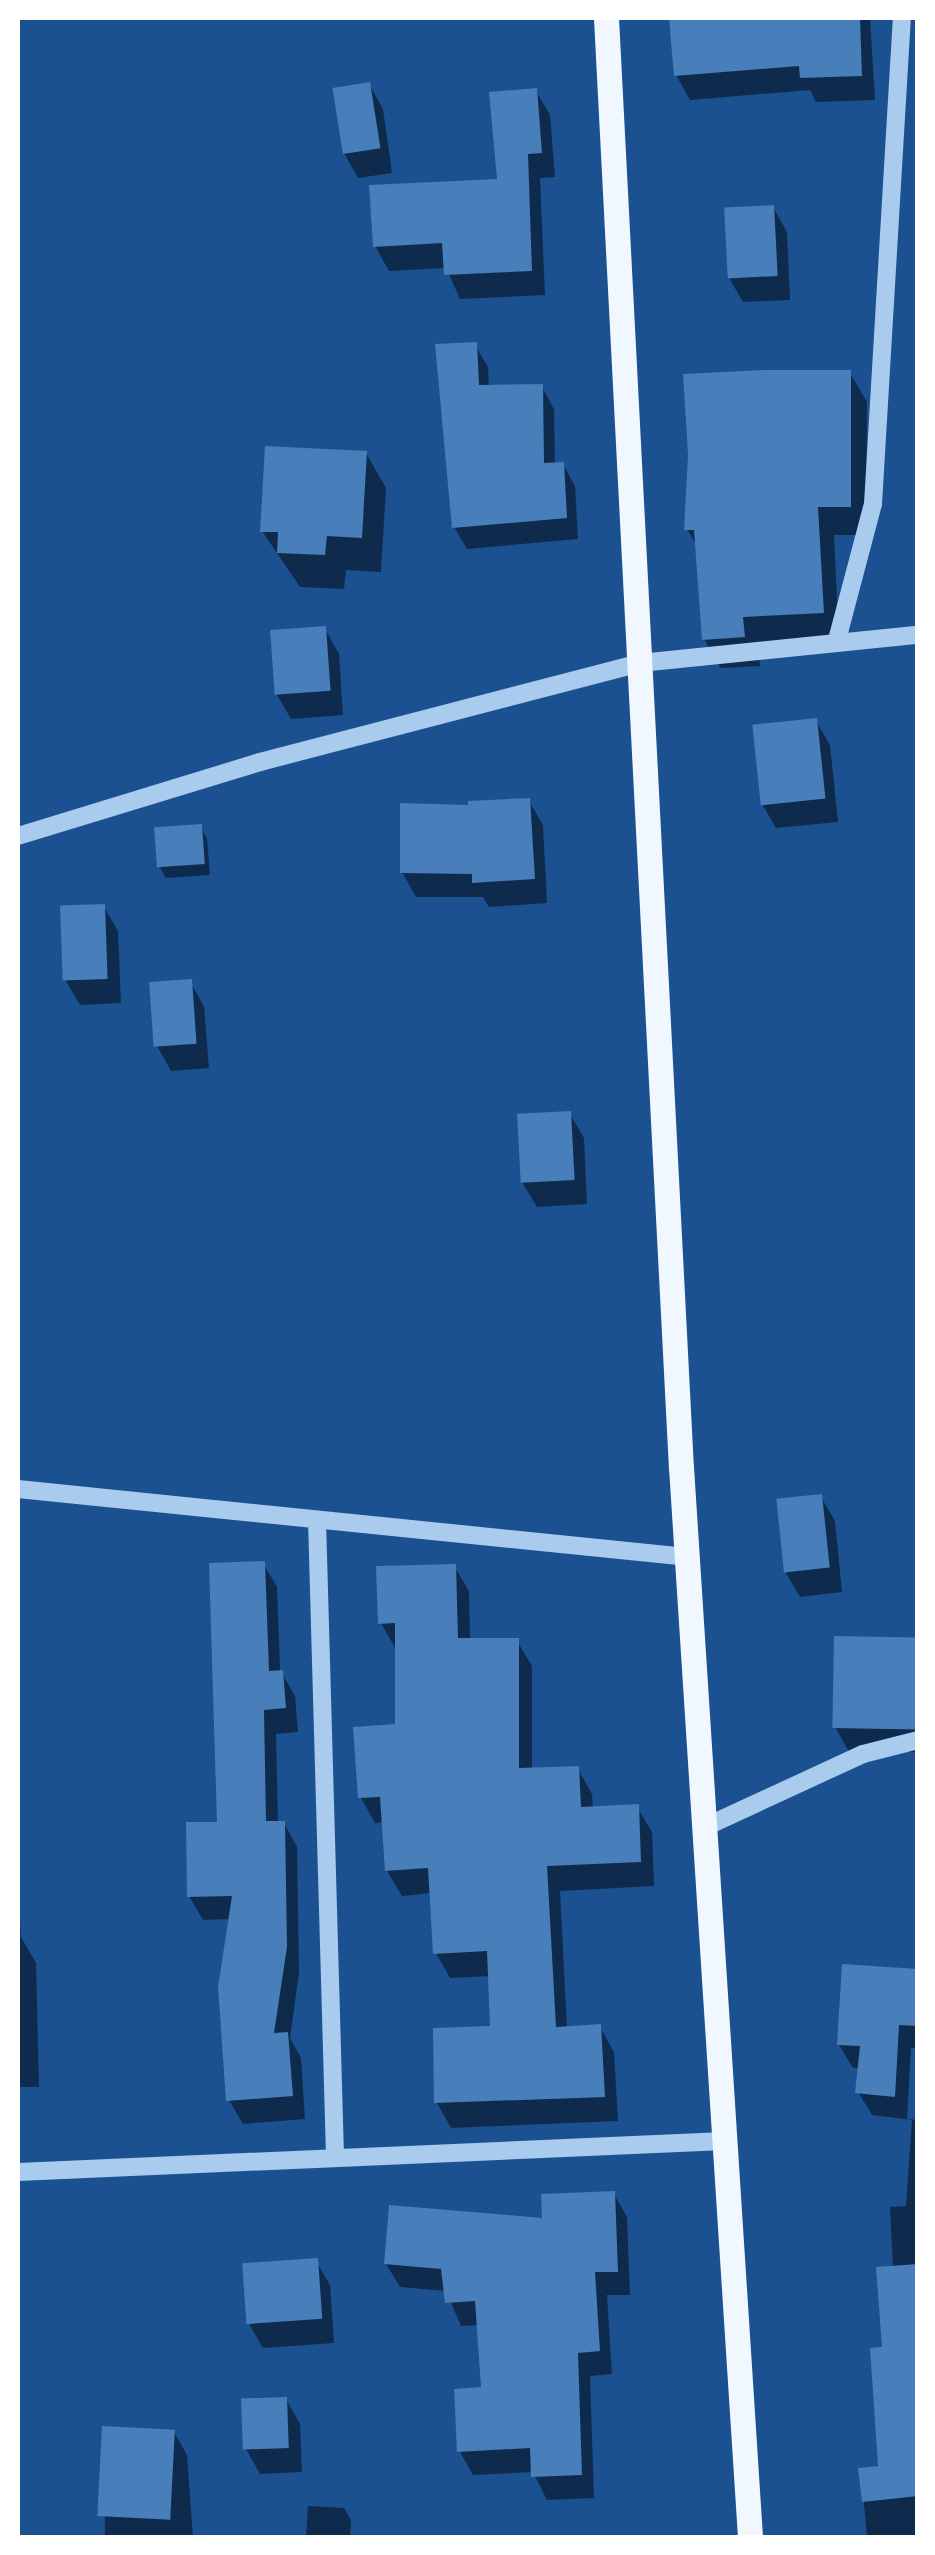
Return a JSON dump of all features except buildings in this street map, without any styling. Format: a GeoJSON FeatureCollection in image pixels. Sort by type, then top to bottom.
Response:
{"type":"FeatureCollection","features":[{"type":"Feature","properties":{"kind":"main road"},"geometry":{"type":"LineString","coordinates":[[606,18],[687,1558],[750,2538]]}},
{"type":"Feature","properties":{"kind":"street"},"geometry":{"type":"LineString","coordinates":[[837,640],[873,504],[902,18]]}},
{"type":"Feature","properties":{"kind":"street"},"geometry":{"type":"LineString","coordinates":[[18,836],[260,762],[640,663],[837,640],[918,636]]}},
{"type":"Feature","properties":{"kind":"street"},"geometry":{"type":"LineString","coordinates":[[18,1489],[687,1558]]}},
{"type":"Feature","properties":{"kind":"street"},"geometry":{"type":"LineString","coordinates":[[317,1520],[335,2158]]}},
{"type":"Feature","properties":{"kind":"street"},"geometry":{"type":"LineString","coordinates":[[704,1828],[863,1754],[918,1740]]}},
{"type":"Feature","properties":{"kind":"street"},"geometry":{"type":"LineString","coordinates":[[18,2172],[724,2141]]}}]}
